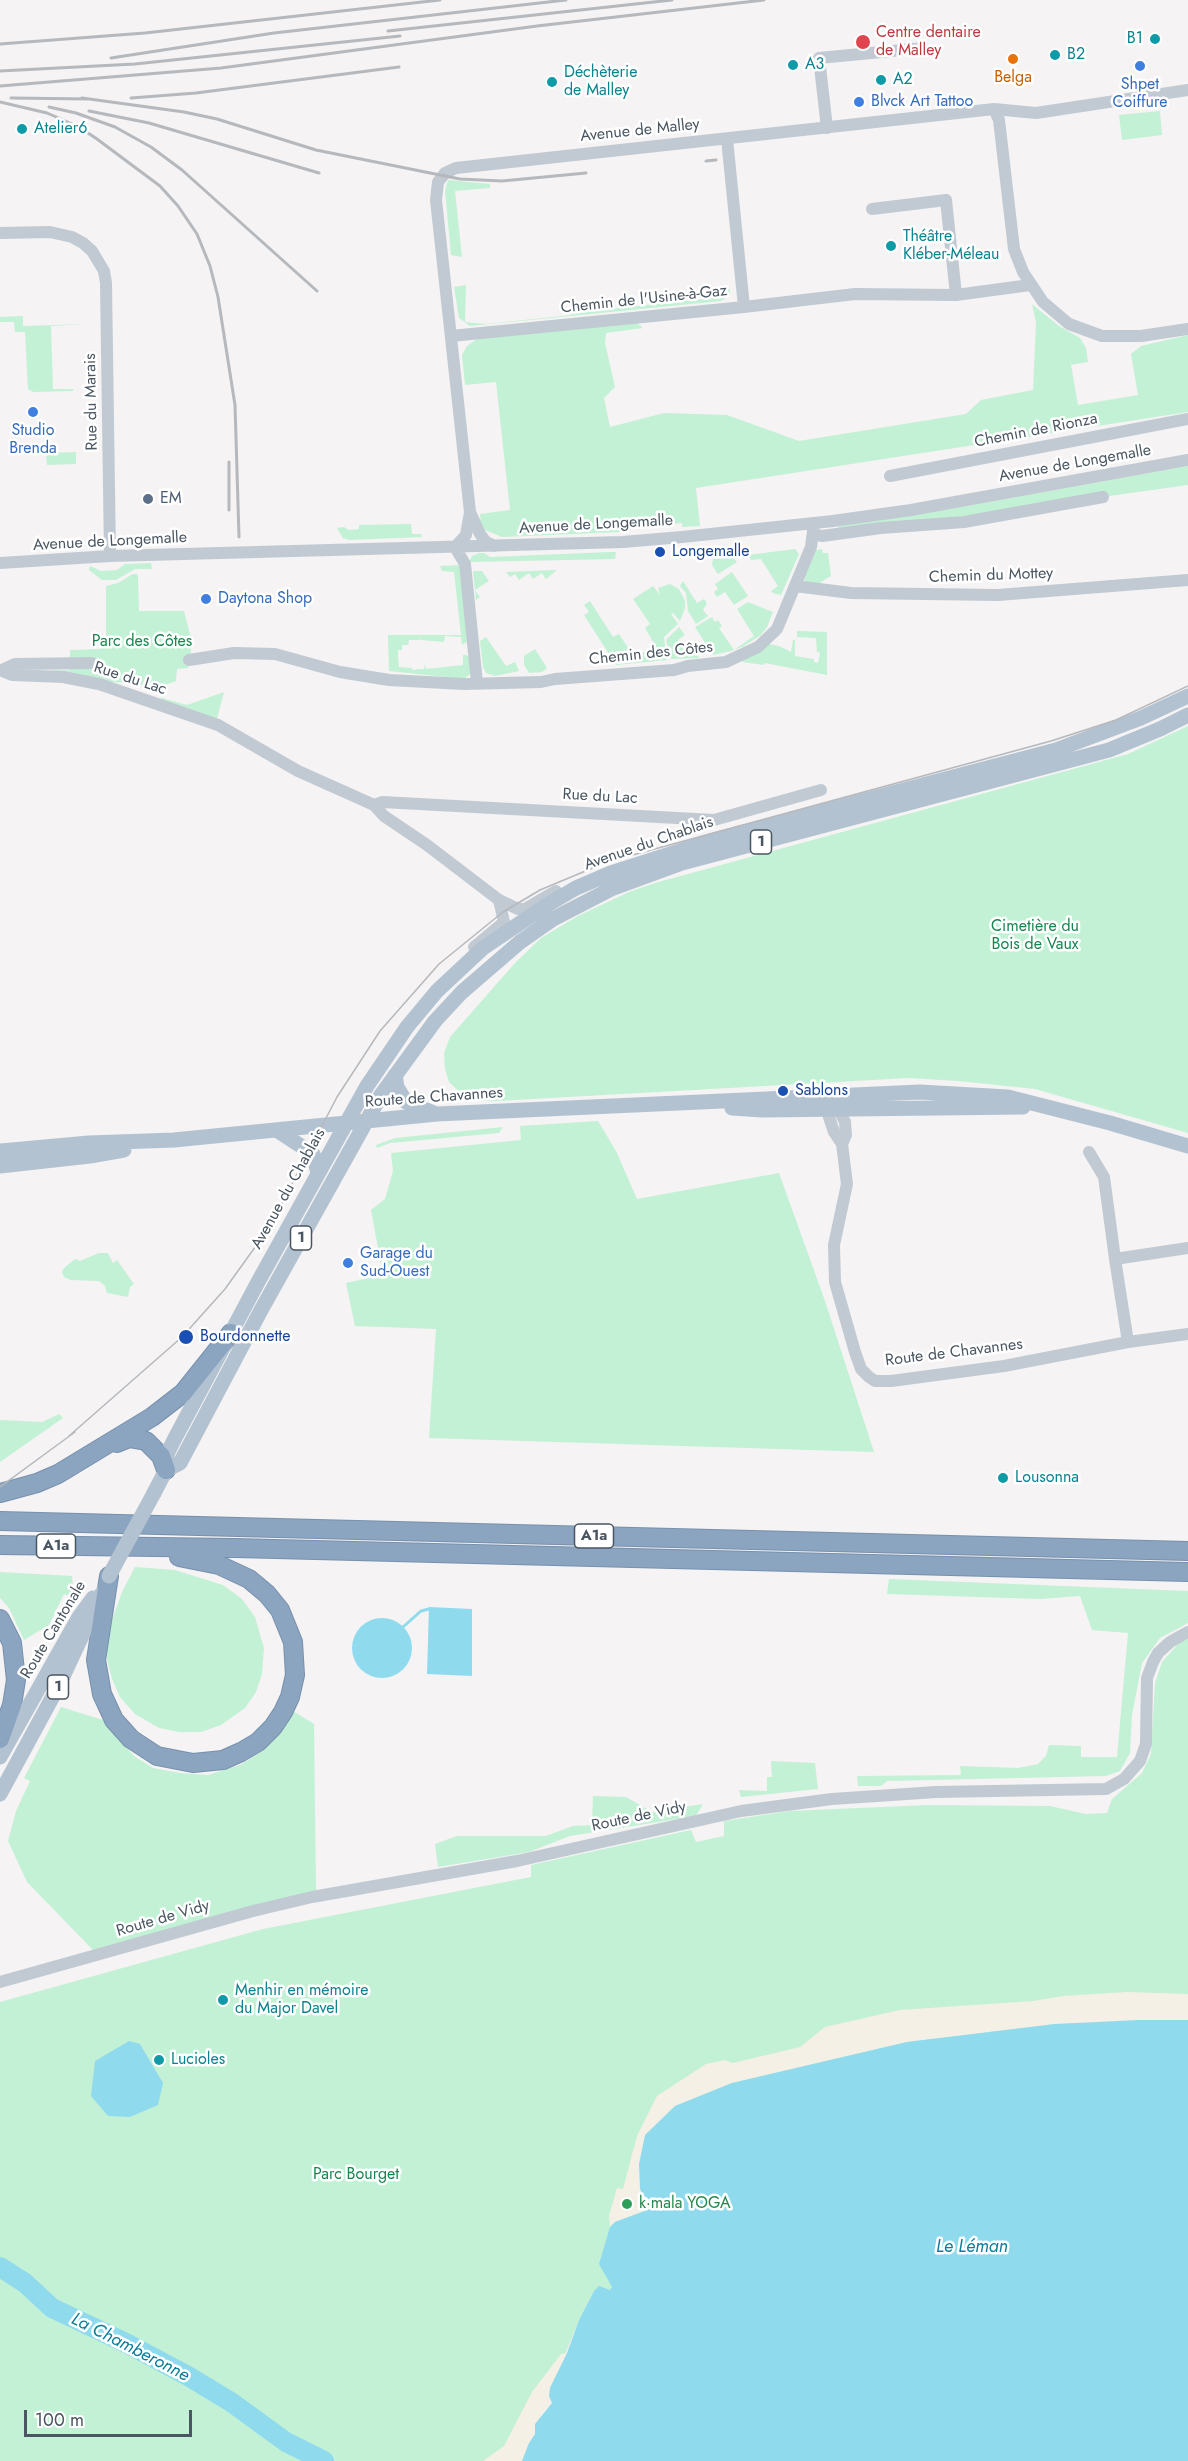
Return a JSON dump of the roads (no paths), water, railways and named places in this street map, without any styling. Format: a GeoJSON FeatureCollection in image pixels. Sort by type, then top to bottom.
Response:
{"type":"FeatureCollection","features":[{"type":"Feature","properties":{"kind":"highway"},"geometry":{"type":"LineString","coordinates":[[0,1493],[58,1474],[152,1417],[183,1393],[231,1333]]}},
{"type":"Feature","properties":{"kind":"highway"},"geometry":{"type":"LineString","coordinates":[[106,1446],[129,1438],[146,1441],[161,1456],[166,1470]]}},
{"type":"Feature","properties":{"kind":"highway","name":"A1a"},"geometry":{"type":"LineString","coordinates":[[0,1521],[1188,1551]]}},
{"type":"Feature","properties":{"kind":"highway","name":"A1a"},"geometry":{"type":"LineString","coordinates":[[0,1545],[236,1548],[1188,1572]]}},
{"type":"Feature","properties":{"kind":"highway"},"geometry":{"type":"LineString","coordinates":[[109,1576],[97,1644],[96,1668],[105,1703],[114,1720],[125,1733],[139,1746],[157,1756],[193,1763],[233,1756],[266,1735],[279,1720],[287,1704],[296,1666],[291,1635],[274,1603],[249,1579],[228,1568],[179,1556],[112,1548]]}},
{"type":"Feature","properties":{"kind":"highway"},"geometry":{"type":"LineString","coordinates":[[0,1619],[12,1643],[16,1680],[12,1705],[0,1739]]}},
{"type":"Feature","properties":{"kind":"main road","name":"Avenue du Chablais"},"geometry":{"type":"LineString","coordinates":[[109,1576],[166,1470],[167,1454],[318,1173],[376,1071],[407,1027],[437,991],[467,962],[507,930],[547,905],[576,888],[611,873],[717,839],[1056,750],[1141,718],[1188,696]]}},
{"type":"Feature","properties":{"kind":"main road","name":"Avenue du Chablais"},"geometry":{"type":"LineString","coordinates":[[166,1470],[180,1463],[260,1312],[394,1075],[435,1021],[493,964],[553,919],[611,889],[682,863],[1109,750],[1188,715]]}},
{"type":"Feature","properties":{"kind":"main road"},"geometry":{"type":"LineString","coordinates":[[394,1075],[396,1087],[406,1102],[437,1114]]}},
{"type":"Feature","properties":{"kind":"main road","name":"Route de Chavannes"},"geometry":{"type":"LineString","coordinates":[[760,1105],[882,1092],[959,1093],[1008,1097],[1188,1146]]}},
{"type":"Feature","properties":{"kind":"main road","name":"Route de Chavannes"},"geometry":{"type":"LineString","coordinates":[[0,1151],[89,1143],[174,1140],[437,1114],[696,1102],[760,1105],[836,1114],[858,1110],[1037,1106]]}},
{"type":"Feature","properties":{"kind":"main road"},"geometry":{"type":"LineString","coordinates":[[278,1131],[313,1154],[318,1173]]}},
{"type":"Feature","properties":{"kind":"main road","name":"Route de Chavannes"},"geometry":{"type":"LineString","coordinates":[[0,1166],[90,1156],[174,1140]]}},
{"type":"Feature","properties":{"kind":"main road","name":"Route Cantonale"},"geometry":{"type":"LineString","coordinates":[[0,1757],[79,1617],[109,1576]]}},
{"type":"Feature","properties":{"kind":"main road","name":"Route Cantonale"},"geometry":{"type":"LineString","coordinates":[[0,1794],[58,1687],[109,1576]]}},
{"type":"Feature","properties":{"kind":"street"},"geometry":{"type":"LineString","coordinates":[[827,128],[819,58],[923,48]]}},
{"type":"Feature","properties":{"kind":"street","name":"Avenue de Malley"},"geometry":{"type":"LineString","coordinates":[[452,336],[435,200],[441,176],[456,168],[994,109],[1036,113],[1188,90]]}},
{"type":"Feature","properties":{"kind":"street"},"geometry":{"type":"LineString","coordinates":[[994,109],[999,120],[1014,249],[1030,285],[1055,315],[1069,324],[1102,336],[1141,336],[1188,329]]}},
{"type":"Feature","properties":{"kind":"street","name":"Chemin de l'Usine-à-Gaz"},"geometry":{"type":"LineString","coordinates":[[452,336],[744,307],[727,139]]}},
{"type":"Feature","properties":{"kind":"street"},"geometry":{"type":"LineString","coordinates":[[872,209],[945,200],[957,295]]}},
{"type":"Feature","properties":{"kind":"street","name":"Rue du Marais"},"geometry":{"type":"LineString","coordinates":[[0,233],[50,232],[62,234],[83,243],[99,261],[106,283],[111,556]]}},
{"type":"Feature","properties":{"kind":"street"},"geometry":{"type":"LineString","coordinates":[[744,307],[855,294],[957,295],[1030,285]]}},
{"type":"Feature","properties":{"kind":"street"},"geometry":{"type":"LineString","coordinates":[[452,336],[458,418],[470,512],[466,535],[455,547],[465,564],[477,684]]}},
{"type":"Feature","properties":{"kind":"street","name":"Chemin de Rionza"},"geometry":{"type":"LineString","coordinates":[[890,476],[1188,418]]}},
{"type":"Feature","properties":{"kind":"street","name":"Avenue de Longemalle"},"geometry":{"type":"LineString","coordinates":[[0,563],[111,556],[623,542],[814,529],[1188,460]]}},
{"type":"Feature","properties":{"kind":"street"},"geometry":{"type":"LineString","coordinates":[[814,529],[822,536],[881,528],[964,522],[1103,497]]}},
{"type":"Feature","properties":{"kind":"street"},"geometry":{"type":"LineString","coordinates":[[470,512],[480,534],[486,542],[495,546]]}},
{"type":"Feature","properties":{"kind":"street","name":"Chemin des Côtes"},"geometry":{"type":"LineString","coordinates":[[189,660],[234,653],[275,654],[340,672],[389,680],[477,684],[541,682],[674,670],[688,666],[726,662],[758,647],[772,635],[811,547],[814,529]]}},
{"type":"Feature","properties":{"kind":"street"},"geometry":{"type":"LineString","coordinates":[[465,564],[469,553],[475,546]]}},
{"type":"Feature","properties":{"kind":"street","name":"Chemin du Mottey"},"geometry":{"type":"LineString","coordinates":[[795,586],[851,593],[998,596],[1188,580]]}},
{"type":"Feature","properties":{"kind":"street"},"geometry":{"type":"LineString","coordinates":[[1,670],[15,664],[92,663]]}},
{"type":"Feature","properties":{"kind":"street","name":"Rue du Lac"},"geometry":{"type":"LineString","coordinates":[[1,670],[12,675],[53,676],[89,682],[218,725],[298,771],[374,805],[384,816],[500,900],[518,909],[525,909],[574,882],[591,876],[611,873]]}},
{"type":"Feature","properties":{"kind":"street","name":"Rue du Lac"},"geometry":{"type":"LineString","coordinates":[[374,805],[382,802],[714,820],[821,790]]}},
{"type":"Feature","properties":{"kind":"street"},"geometry":{"type":"LineString","coordinates":[[467,962],[477,944],[504,922],[500,900]]}},
{"type":"Feature","properties":{"kind":"street","name":"Route de Chavannes"},"geometry":{"type":"LineString","coordinates":[[959,1093],[933,1099],[843,1101],[836,1114],[846,1135],[842,1144],[847,1184],[834,1245],[835,1282],[861,1369],[875,1381],[891,1381],[1044,1359],[1128,1342]]}},
{"type":"Feature","properties":{"kind":"street"},"geometry":{"type":"LineString","coordinates":[[1089,1152],[1104,1177],[1128,1342],[1188,1334]]}},
{"type":"Feature","properties":{"kind":"street"},"geometry":{"type":"LineString","coordinates":[[1115,1259],[1188,1248]]}},
{"type":"Feature","properties":{"kind":"street","name":"Route de Vidy"},"geometry":{"type":"LineString","coordinates":[[0,1982],[254,1911],[312,1898],[517,1861],[741,1811],[832,1799],[936,1792],[1106,1789],[1124,1779],[1140,1761],[1146,1744],[1147,1678],[1158,1653],[1170,1642],[1188,1632]]}},
{"type":"Feature","properties":{"kind":"water"},"geometry":{"type":"Polygon","coordinates":[[[429,1607],[472,1609],[472,1676],[427,1674],[429,1607]]]}},
{"type":"Feature","properties":{"kind":"water"},"geometry":{"type":"Polygon","coordinates":[[[382,1618],[399,1623],[407,1631],[412,1648],[407,1665],[399,1673],[382,1678],[365,1673],[357,1665],[352,1648],[357,1631],[365,1623],[382,1618]]]}},
{"type":"Feature","properties":{"kind":"water","name":"Le Léman"},"geometry":{"type":"Polygon","coordinates":[[[1188,2020],[1188,2461],[522,2461],[535,2434],[535,2424],[552,2403],[549,2396],[550,2388],[594,2291],[599,2286],[610,2290],[612,2287],[599,2264],[610,2227],[615,2222],[650,2209],[662,2211],[662,2207],[643,2195],[640,2189],[639,2164],[645,2135],[675,2106],[732,2083],[907,2042],[1055,2024],[1188,2020]]]}},
{"type":"Feature","properties":{"kind":"water"},"geometry":{"type":"Polygon","coordinates":[[[129,2041],[140,2044],[163,2083],[158,2105],[130,2117],[108,2116],[91,2096],[95,2061],[129,2041]]]}},
{"type":"Feature","properties":{"kind":"waterway"},"geometry":{"type":"LineString","coordinates":[[403,1627],[421,1611],[429,1609]]}},
{"type":"Feature","properties":{"kind":"waterway","name":"La Chamberonne"},"geometry":{"type":"LineString","coordinates":[[0,2267],[25,2283],[52,2308],[188,2376],[231,2402],[286,2442],[324,2461]]}},
{"type":"Feature","properties":{"kind":"tram line"},"geometry":{"type":"LineString","coordinates":[[69,1436],[182,1337],[225,1289],[258,1243],[282,1203],[337,1097],[380,1031],[439,964],[503,912],[540,890],[607,862],[1051,741],[1116,720],[1188,686]]}},
{"type":"Feature","properties":{"kind":"tram line"},"geometry":{"type":"LineString","coordinates":[[0,1487],[75,1432]]}},
{"type":"Feature","properties":{"kind":"railway"},"geometry":{"type":"LineString","coordinates":[[0,44],[145,33],[440,0]]}},
{"type":"Feature","properties":{"kind":"railway"},"geometry":{"type":"LineString","coordinates":[[111,58],[274,33],[566,0]]}},
{"type":"Feature","properties":{"kind":"railway"},"geometry":{"type":"LineString","coordinates":[[388,31],[672,0]]}},
{"type":"Feature","properties":{"kind":"railway"},"geometry":{"type":"LineString","coordinates":[[0,86],[221,68],[537,26],[764,0]]}},
{"type":"Feature","properties":{"kind":"railway"},"geometry":{"type":"LineString","coordinates":[[0,71],[135,64],[400,36]]}},
{"type":"Feature","properties":{"kind":"railway"},"geometry":{"type":"LineString","coordinates":[[131,98],[196,93],[399,67]]}},
{"type":"Feature","properties":{"kind":"railway"},"geometry":{"type":"LineString","coordinates":[[11,98],[89,99]]}},
{"type":"Feature","properties":{"kind":"railway"},"geometry":{"type":"LineString","coordinates":[[82,98],[184,112],[217,119],[316,150],[460,179],[502,181],[586,173]]}},
{"type":"Feature","properties":{"kind":"railway"},"geometry":{"type":"LineString","coordinates":[[0,102],[47,113],[79,127],[97,139],[160,186],[178,206],[197,234],[210,266],[218,297],[235,405],[239,537]]}},
{"type":"Feature","properties":{"kind":"railway"},"geometry":{"type":"LineString","coordinates":[[49,107],[76,113],[115,127],[151,147],[182,170],[317,291]]}},
{"type":"Feature","properties":{"kind":"railway"},"geometry":{"type":"LineString","coordinates":[[89,111],[149,123],[319,173]]}},
{"type":"Feature","properties":{"kind":"railway"},"geometry":{"type":"LineString","coordinates":[[706,161],[716,160]]}},
{"type":"Feature","properties":{"kind":"railway"},"geometry":{"type":"LineString","coordinates":[[229,462],[229,510]]}},
{"type":"Feature","properties":{"kind":"place","name":"B1"},"geometry":{"type":"Point","coordinates":[1155,39]}},
{"type":"Feature","properties":{"kind":"place","name":"Centre dentaire de Malley"},"geometry":{"type":"Point","coordinates":[863,42]}},
{"type":"Feature","properties":{"kind":"place","name":"B2"},"geometry":{"type":"Point","coordinates":[1055,55]}},
{"type":"Feature","properties":{"kind":"place","name":"Belga"},"geometry":{"type":"Point","coordinates":[1013,59]}},
{"type":"Feature","properties":{"kind":"place","name":"A3"},"geometry":{"type":"Point","coordinates":[793,65]}},
{"type":"Feature","properties":{"kind":"place","name":"Shpet Coiffure"},"geometry":{"type":"Point","coordinates":[1140,66]}},
{"type":"Feature","properties":{"kind":"place","name":"A2"},"geometry":{"type":"Point","coordinates":[881,80]}},
{"type":"Feature","properties":{"kind":"place","name":"Déchèterie de Malley"},"geometry":{"type":"Point","coordinates":[552,82]}},
{"type":"Feature","properties":{"kind":"place","name":"Blvck Art Tattoo"},"geometry":{"type":"Point","coordinates":[859,102]}},
{"type":"Feature","properties":{"kind":"place","name":"Atelier6"},"geometry":{"type":"Point","coordinates":[22,129]}},
{"type":"Feature","properties":{"kind":"place","name":"Théâtre Kléber-Méleau"},"geometry":{"type":"Point","coordinates":[891,246]}},
{"type":"Feature","properties":{"kind":"place","name":"Studio Brenda"},"geometry":{"type":"Point","coordinates":[33,412]}},
{"type":"Feature","properties":{"kind":"place","name":"EM"},"geometry":{"type":"Point","coordinates":[148,499]}},
{"type":"Feature","properties":{"kind":"place","name":"Longemalle"},"geometry":{"type":"Point","coordinates":[660,552]}},
{"type":"Feature","properties":{"kind":"place","name":"Daytona Shop"},"geometry":{"type":"Point","coordinates":[206,599]}},
{"type":"Feature","properties":{"kind":"place","name":"Sablons"},"geometry":{"type":"Point","coordinates":[783,1091]}},
{"type":"Feature","properties":{"kind":"place","name":"Garage du Sud-Ouest"},"geometry":{"type":"Point","coordinates":[348,1263]}},
{"type":"Feature","properties":{"kind":"place","name":"Bourdonnette"},"geometry":{"type":"Point","coordinates":[186,1337]}},
{"type":"Feature","properties":{"kind":"place","name":"Lousonna"},"geometry":{"type":"Point","coordinates":[1003,1478]}},
{"type":"Feature","properties":{"kind":"place","name":"Menhir en mémoire du Major Davel"},"geometry":{"type":"Point","coordinates":[223,2000]}},
{"type":"Feature","properties":{"kind":"place","name":"Lucioles"},"geometry":{"type":"Point","coordinates":[159,2060]}},
{"type":"Feature","properties":{"kind":"place","name":"k·mala YOGA"},"geometry":{"type":"Point","coordinates":[627,2204]}},
{"type":"Feature","properties":{"kind":"park label","name":"Parc des Côtes"},"geometry":{"type":"Point","coordinates":[142,642]}},
{"type":"Feature","properties":{"kind":"park label","name":"Cimetière du Bois de Vaux"},"geometry":{"type":"Point","coordinates":[1035,936]}},
{"type":"Feature","properties":{"kind":"park label","name":"Parc Bourget"},"geometry":{"type":"Point","coordinates":[356,2175]}}]}
